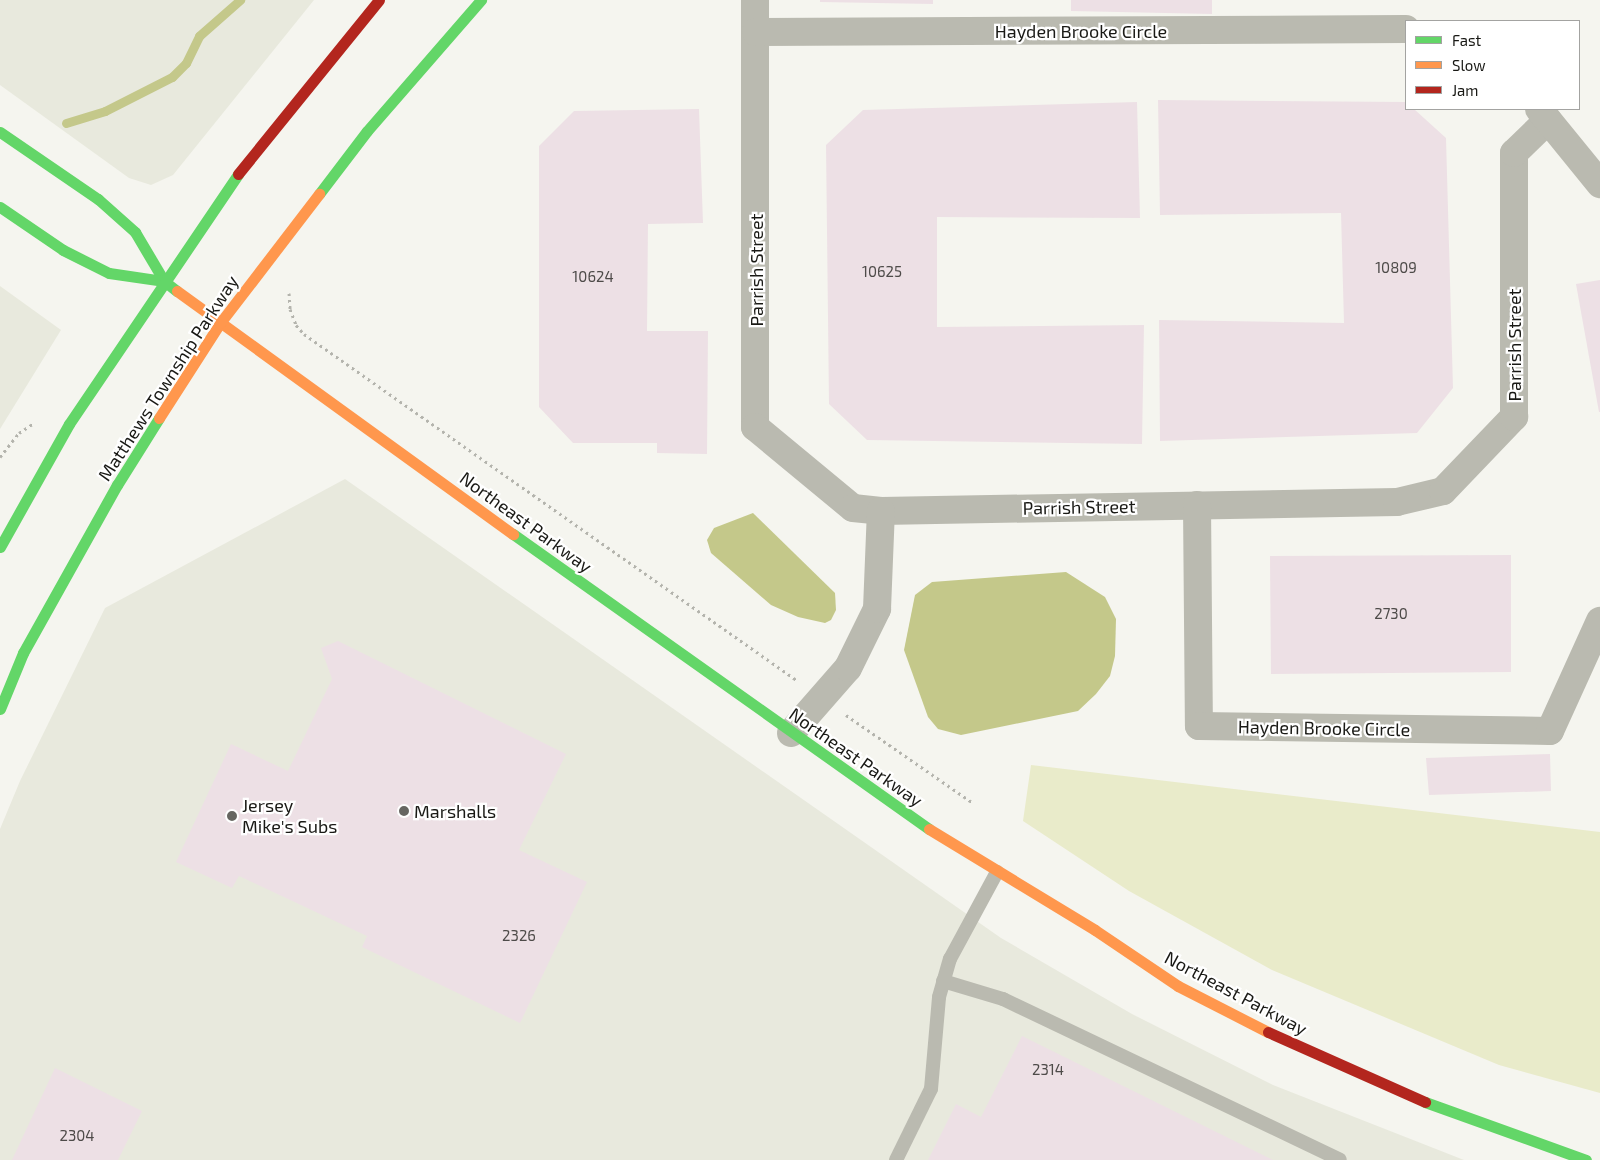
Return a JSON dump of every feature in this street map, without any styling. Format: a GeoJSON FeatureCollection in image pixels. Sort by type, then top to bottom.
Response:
{"type":"FeatureCollection","features":[{"type":"Feature","properties":{"kind":"street"},"geometry":{"type":"LineString","coordinates":[[0,547],[69,424],[234,180],[380,0]]}},
{"type":"Feature","properties":{"kind":"street","name":"Matthews Township Parkway"},"geometry":{"type":"LineString","coordinates":[[0,708],[23,654],[117,485],[220,323],[367,131],[481,0]]}},
{"type":"Feature","properties":{"kind":"street","name":"Parrish Street"},"geometry":{"type":"LineString","coordinates":[[755,0],[755,427],[853,508],[880,511],[1397,502],[1443,491],[1514,417],[1514,153],[1543,114]]}},
{"type":"Feature","properties":{"kind":"street","name":"Hayden Brooke Circle"},"geometry":{"type":"LineString","coordinates":[[756,32],[1405,29]]}},
{"type":"Feature","properties":{"kind":"street"},"geometry":{"type":"LineString","coordinates":[[1543,114],[1600,184]]}},
{"type":"Feature","properties":{"kind":"street","name":"Northeast Parkway"},"geometry":{"type":"LineString","coordinates":[[0,132],[98,199],[135,232],[164,281],[220,323],[791,733],[946,840],[1095,930],[1178,986],[1287,1042],[1453,1114],[1586,1160]]}},
{"type":"Feature","properties":{"kind":"street","name":"Northeast Parkway"},"geometry":{"type":"LineString","coordinates":[[0,207],[63,250],[108,273],[164,281]]}},
{"type":"Feature","properties":{"kind":"street","name":"Hayden Brooke Circle"},"geometry":{"type":"LineString","coordinates":[[1197,505],[1199,726],[1550,732],[1600,621]]}},
{"type":"Feature","properties":{"kind":"street"},"geometry":{"type":"LineString","coordinates":[[791,733],[848,668],[877,609],[880,511]]}},
{"type":"Feature","properties":{"kind":"lane"},"geometry":{"type":"LineString","coordinates":[[896,1160],[931,1089],[939,997],[950,959],[997,872]]}},
{"type":"Feature","properties":{"kind":"lane"},"geometry":{"type":"LineString","coordinates":[[943,981],[1004,999],[1340,1160]]}},
{"type":"Feature","properties":{"kind":"path"},"geometry":{"type":"LineString","coordinates":[[289,293],[290,309],[304,334],[797,680]]}},
{"type":"Feature","properties":{"kind":"path"},"geometry":{"type":"LineString","coordinates":[[0,457],[20,433],[40,421]]}},
{"type":"Feature","properties":{"kind":"path"},"geometry":{"type":"LineString","coordinates":[[857,722],[974,803]]}},
{"type":"Feature","properties":{"kind":"shaded area"},"geometry":{"type":"Polygon","coordinates":[[[0,0],[314,0],[173,175],[151,185],[129,178],[0,85],[0,0]]]}},
{"type":"Feature","properties":{"kind":"shaded area"},"geometry":{"type":"Polygon","coordinates":[[[0,286],[61,330],[0,429],[0,286]]]}},
{"type":"Feature","properties":{"kind":"shaded area"},"geometry":{"type":"Polygon","coordinates":[[[345,479],[1001,938],[1132,1014],[1273,1085],[1464,1160],[0,1160],[0,829],[20,781],[105,608],[345,479]]]}},
{"type":"Feature","properties":{"kind":"shaded area"},"geometry":{"type":"Polygon","coordinates":[[[753,513],[835,593],[836,610],[831,620],[825,623],[798,617],[771,605],[711,553],[707,540],[714,528],[753,513]]]}},
{"type":"Feature","properties":{"kind":"shaded area"},"geometry":{"type":"Polygon","coordinates":[[[1066,572],[1105,597],[1116,619],[1115,656],[1110,676],[1096,694],[1078,711],[961,735],[938,729],[928,717],[904,650],[915,595],[932,582],[1066,572]]]}},
{"type":"Feature","properties":{"kind":"shaded area"},"geometry":{"type":"Polygon","coordinates":[[[1031,765],[1600,832],[1600,1093],[1499,1065],[1272,970],[1129,891],[1023,821],[1031,765]]]}},
{"type":"Feature","properties":{"kind":"building"},"geometry":{"type":"Polygon","coordinates":[[[820,0],[933,0],[933,4],[820,2],[820,0]]]}},
{"type":"Feature","properties":{"kind":"building"},"geometry":{"type":"Polygon","coordinates":[[[1071,0],[1212,0],[1212,14],[1071,11],[1071,0]]]}},
{"type":"Feature","properties":{"kind":"building"},"geometry":{"type":"Polygon","coordinates":[[[1158,100],[1405,102],[1405,110],[1415,110],[1446,138],[1453,388],[1417,433],[1160,441],[1159,320],[1344,323],[1341,213],[1160,215],[1158,100]]]}},
{"type":"Feature","properties":{"kind":"building"},"geometry":{"type":"Polygon","coordinates":[[[1137,102],[1140,218],[937,217],[937,327],[1144,325],[1142,444],[867,440],[829,404],[826,145],[863,110],[1137,102]]]}},
{"type":"Feature","properties":{"kind":"building"},"geometry":{"type":"Polygon","coordinates":[[[699,109],[703,223],[648,224],[647,331],[708,331],[707,454],[657,453],[657,443],[573,443],[539,407],[539,146],[574,111],[699,109]]]}},
{"type":"Feature","properties":{"kind":"building"},"geometry":{"type":"Polygon","coordinates":[[[1600,280],[1600,412],[1599,412],[1576,284],[1600,280]]]}},
{"type":"Feature","properties":{"kind":"building"},"geometry":{"type":"Polygon","coordinates":[[[1511,555],[1511,672],[1271,674],[1270,556],[1511,555]]]}},
{"type":"Feature","properties":{"kind":"building","name":"Marshalls"},"geometry":{"type":"Polygon","coordinates":[[[338,641],[566,754],[519,850],[587,882],[520,1023],[362,947],[367,936],[239,876],[232,888],[176,862],[231,744],[288,771],[332,679],[321,648],[338,641]]]}},
{"type":"Feature","properties":{"kind":"building"},"geometry":{"type":"Polygon","coordinates":[[[1550,754],[1551,791],[1429,795],[1426,758],[1550,754]]]}},
{"type":"Feature","properties":{"kind":"building"},"geometry":{"type":"Polygon","coordinates":[[[1022,1036],[1273,1160],[928,1160],[956,1104],[981,1117],[1022,1036]]]}},
{"type":"Feature","properties":{"kind":"building"},"geometry":{"type":"Polygon","coordinates":[[[55,1068],[142,1111],[118,1160],[12,1160],[55,1068]]]}},
{"type":"Feature","properties":{"kind":"waterway"},"geometry":{"type":"LineString","coordinates":[[66,123],[105,111],[172,77],[186,63],[199,36],[240,0]]}},
{"type":"Feature","properties":{"kind":"traffic: fast"},"geometry":{"type":"LineString","coordinates":[[319,194],[367,131],[481,0]]}},
{"type":"Feature","properties":{"kind":"traffic: fast"},"geometry":{"type":"LineString","coordinates":[[0,132],[98,199],[135,232],[164,281],[177,291]]}},
{"type":"Feature","properties":{"kind":"traffic: fast"},"geometry":{"type":"LineString","coordinates":[[0,547],[69,424],[238,174]]}},
{"type":"Feature","properties":{"kind":"traffic: fast"},"geometry":{"type":"LineString","coordinates":[[0,207],[63,250],[109,273],[164,281]]}},
{"type":"Feature","properties":{"kind":"traffic: fast"},"geometry":{"type":"LineString","coordinates":[[0,709],[23,653],[117,485],[159,418]]}},
{"type":"Feature","properties":{"kind":"traffic: fast"},"geometry":{"type":"LineString","coordinates":[[513,534],[929,829]]}},
{"type":"Feature","properties":{"kind":"traffic: fast"},"geometry":{"type":"LineString","coordinates":[[1425,1102],[1586,1160]]}},
{"type":"Feature","properties":{"kind":"traffic: slow"},"geometry":{"type":"LineString","coordinates":[[159,418],[220,323],[319,194]]}},
{"type":"Feature","properties":{"kind":"traffic: slow"},"geometry":{"type":"LineString","coordinates":[[177,291],[513,534]]}},
{"type":"Feature","properties":{"kind":"traffic: slow"},"geometry":{"type":"LineString","coordinates":[[929,829],[1095,930],[1178,986],[1268,1032]]}},
{"type":"Feature","properties":{"kind":"traffic: jam"},"geometry":{"type":"LineString","coordinates":[[238,174],[379,0]]}},
{"type":"Feature","properties":{"kind":"traffic: jam"},"geometry":{"type":"LineString","coordinates":[[1268,1032],[1425,1102]]}},
{"type":"Feature","properties":{"kind":"place","name":"Marshalls"},"geometry":{"type":"Point","coordinates":[404,811]}},
{"type":"Feature","properties":{"kind":"place","name":"Jersey Mike's Subs"},"geometry":{"type":"Point","coordinates":[232,816]}}]}
